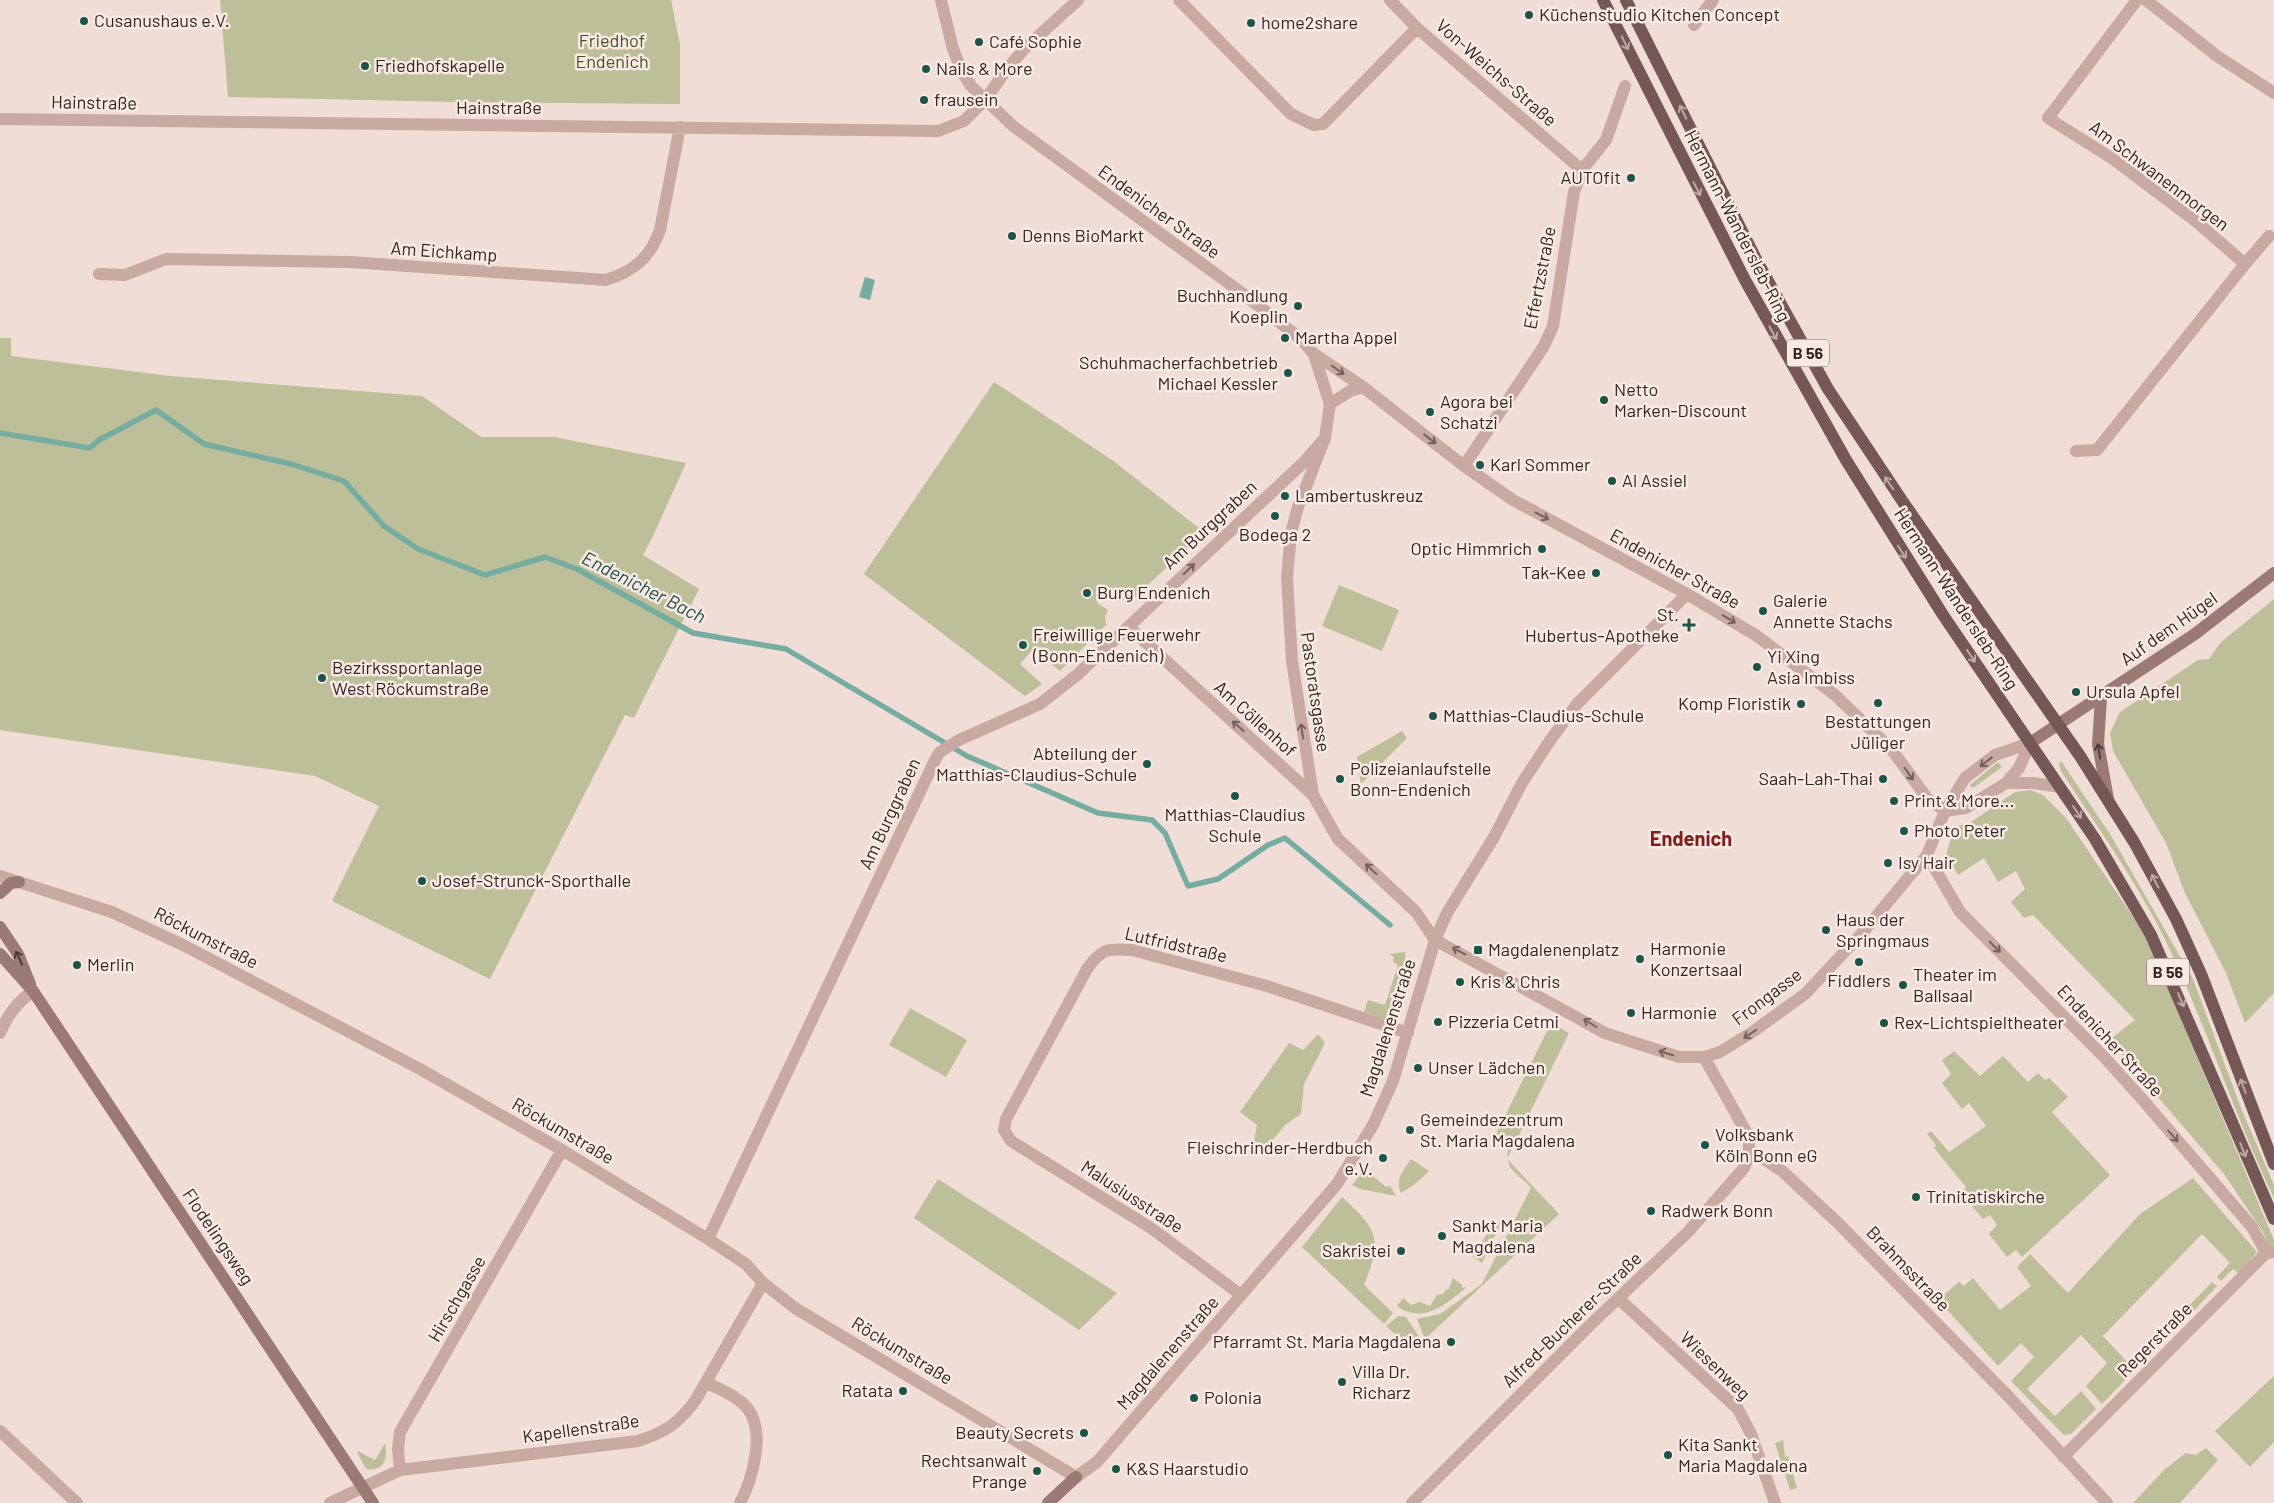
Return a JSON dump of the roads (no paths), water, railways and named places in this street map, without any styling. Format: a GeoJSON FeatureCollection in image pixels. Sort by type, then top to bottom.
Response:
{"type":"FeatureCollection","features":[{"type":"Feature","properties":{"kind":"main road","name":"Hermann-Wandersleb-Ring"},"geometry":{"type":"LineString","coordinates":[[1603,0],[1744,280],[1810,398],[1902,552],[2095,839],[2151,935],[2274,1219]]}},
{"type":"Feature","properties":{"kind":"main road","name":"Hermann-Wandersleb-Ring"},"geometry":{"type":"LineString","coordinates":[[1626,0],[1758,263],[1828,389],[1907,509],[2108,799],[2165,898],[2190,951],[2274,1164]]}},
{"type":"Feature","properties":{"kind":"street","name":"Endenicher Straße"},"geometry":{"type":"LineString","coordinates":[[941,0],[953,49],[962,72],[971,86],[986,99],[998,114],[1033,142],[1242,293],[1301,339],[1314,353],[1363,387],[1464,466],[1513,500],[1688,594],[1757,636],[1835,695],[1892,750],[1927,798],[1945,811]]}},
{"type":"Feature","properties":{"kind":"street","name":"Hainstraße"},"geometry":{"type":"LineString","coordinates":[[0,120],[938,131],[964,121],[986,99],[1014,60],[1078,0]]}},
{"type":"Feature","properties":{"kind":"street"},"geometry":{"type":"LineString","coordinates":[[1179,0],[1291,114],[1314,125],[1324,124],[1417,28]]}},
{"type":"Feature","properties":{"kind":"street","name":"Von-Weichs-Straße"},"geometry":{"type":"LineString","coordinates":[[1390,0],[1417,28],[1582,170]]}},
{"type":"Feature","properties":{"kind":"street"},"geometry":{"type":"LineString","coordinates":[[1694,25],[1713,0]]}},
{"type":"Feature","properties":{"kind":"street","name":"Am Schwanenmorgen"},"geometry":{"type":"LineString","coordinates":[[2137,0],[2048,118],[2114,159],[2198,223],[2245,264]]}},
{"type":"Feature","properties":{"kind":"street"},"geometry":{"type":"LineString","coordinates":[[2146,0],[2217,56],[2274,93]]}},
{"type":"Feature","properties":{"kind":"street","name":"Effertzstraße"},"geometry":{"type":"LineString","coordinates":[[1464,466],[1544,346],[1553,326],[1574,192],[1582,170],[1606,140],[1624,86]]}},
{"type":"Feature","properties":{"kind":"street","name":"Am Eichkamp"},"geometry":{"type":"LineString","coordinates":[[99,274],[125,275],[166,258],[350,262],[606,280],[641,264],[654,246],[660,230],[680,127]]}},
{"type":"Feature","properties":{"kind":"street"},"geometry":{"type":"LineString","coordinates":[[2076,451],[2097,450],[2269,236]]}},
{"type":"Feature","properties":{"kind":"street","name":"Endenicher Straße"},"geometry":{"type":"LineString","coordinates":[[1314,353],[1320,366],[1330,404]]}},
{"type":"Feature","properties":{"kind":"street"},"geometry":{"type":"LineString","coordinates":[[1325,438],[1330,404],[1350,391],[1363,387]]}},
{"type":"Feature","properties":{"kind":"street","name":"Am Burggraben"},"geometry":{"type":"LineString","coordinates":[[708,1239],[940,752],[959,740],[1040,704],[1077,675],[1130,628],[1219,540],[1304,462],[1325,438]]}},
{"type":"Feature","properties":{"kind":"street","name":"Pastoratsgasse"},"geometry":{"type":"LineString","coordinates":[[1325,438],[1298,507],[1287,557],[1292,661],[1312,794],[1338,839],[1416,912],[1435,940]]}},
{"type":"Feature","properties":{"kind":"street","name":"Auf dem Hügel"},"geometry":{"type":"LineString","coordinates":[[2030,743],[2101,698],[2206,626],[2274,573]]}},
{"type":"Feature","properties":{"kind":"street","name":"Magdalenenstraße"},"geometry":{"type":"LineString","coordinates":[[1076,1477],[1097,1462],[1337,1184],[1373,1125],[1393,1081],[1435,940],[1448,914],[1494,837],[1522,783],[1577,704],[1688,594]]}},
{"type":"Feature","properties":{"kind":"street","name":"Am Cöllenhof"},"geometry":{"type":"LineString","coordinates":[[1130,628],[1312,794]]}},
{"type":"Feature","properties":{"kind":"street"},"geometry":{"type":"LineString","coordinates":[[2101,698],[2098,744],[2108,799]]}},
{"type":"Feature","properties":{"kind":"street"},"geometry":{"type":"LineString","coordinates":[[1945,811],[1966,808],[2006,783],[2019,768],[2030,743]]}},
{"type":"Feature","properties":{"kind":"street","name":"Frongasse"},"geometry":{"type":"LineString","coordinates":[[1435,940],[1462,952],[1511,983],[1584,1020],[1605,1033],[1679,1057],[1704,1057],[1720,1052],[1752,1033],[1805,994],[1864,932],[1927,856],[1945,811],[1965,778],[1995,755],[2030,743]]}},
{"type":"Feature","properties":{"kind":"street"},"geometry":{"type":"LineString","coordinates":[[2006,783],[2033,783],[2060,787]]}},
{"type":"Feature","properties":{"kind":"street","name":"Endenicher Straße"},"geometry":{"type":"LineString","coordinates":[[1927,856],[1960,912],[2142,1099],[2252,1227],[2270,1252]]}},
{"type":"Feature","properties":{"kind":"street","name":"Röckumstraße"},"geometry":{"type":"LineString","coordinates":[[0,876],[112,912],[181,944],[420,1069],[562,1150],[708,1239],[746,1264],[763,1283],[795,1308],[1076,1477]]}},
{"type":"Feature","properties":{"kind":"street"},"geometry":{"type":"LineString","coordinates":[[0,894],[11,883],[20,882]]}},
{"type":"Feature","properties":{"kind":"street","name":"Flodelingsweg"},"geometry":{"type":"LineString","coordinates":[[0,927],[18,954],[33,991]]}},
{"type":"Feature","properties":{"kind":"street","name":"Lutfridstraße"},"geometry":{"type":"LineString","coordinates":[[1004,1130],[1006,1119],[1087,969],[1098,953],[1113,948],[1132,950],[1267,986],[1408,1033]]}},
{"type":"Feature","properties":{"kind":"street","name":"Flodelingsweg"},"geometry":{"type":"LineString","coordinates":[[0,954],[33,991],[373,1503]]}},
{"type":"Feature","properties":{"kind":"street"},"geometry":{"type":"LineString","coordinates":[[0,1034],[8,1017],[19,1001],[33,991]]}},
{"type":"Feature","properties":{"kind":"street"},"geometry":{"type":"LineString","coordinates":[[1704,1057],[1749,1137],[1748,1156]]}},
{"type":"Feature","properties":{"kind":"street","name":"Malusiusstraße"},"geometry":{"type":"LineString","coordinates":[[1004,1130],[1011,1141],[1151,1228],[1241,1295]]}},
{"type":"Feature","properties":{"kind":"street","name":"Hirschgasse"},"geometry":{"type":"LineString","coordinates":[[400,1470],[398,1449],[400,1432],[562,1150]]}},
{"type":"Feature","properties":{"kind":"street","name":"Alfred-Bucherer-Straße"},"geometry":{"type":"LineString","coordinates":[[1412,1503],[1618,1298],[1688,1232],[1733,1182],[1744,1168],[1748,1156]]}},
{"type":"Feature","properties":{"kind":"street","name":"Brahmsstraße"},"geometry":{"type":"LineString","coordinates":[[1748,1156],[1764,1159],[1782,1171],[1831,1217],[2008,1396],[2107,1503]]}},
{"type":"Feature","properties":{"kind":"street","name":"Regerstraße"},"geometry":{"type":"LineString","coordinates":[[2063,1457],[2270,1252]]}},
{"type":"Feature","properties":{"kind":"street","name":"Kapellenstraße"},"geometry":{"type":"LineString","coordinates":[[330,1503],[400,1470],[638,1441],[663,1433],[682,1419],[706,1382],[763,1283]]}},
{"type":"Feature","properties":{"kind":"street","name":"Wiesenweg"},"geometry":{"type":"LineString","coordinates":[[1618,1298],[1738,1409],[1751,1434],[1775,1503]]}},
{"type":"Feature","properties":{"kind":"street"},"geometry":{"type":"LineString","coordinates":[[706,1382],[738,1400],[754,1419],[756,1445],[752,1475],[740,1503]]}},
{"type":"Feature","properties":{"kind":"street"},"geometry":{"type":"LineString","coordinates":[[0,1431],[77,1503]]}},
{"type":"Feature","properties":{"kind":"street"},"geometry":{"type":"LineString","coordinates":[[1048,1503],[1076,1477]]}},
{"type":"Feature","properties":{"kind":"water"},"geometry":{"type":"Polygon","coordinates":[[[865,277],[875,280],[870,300],[859,297],[865,277]]]}},
{"type":"Feature","properties":{"kind":"waterway","name":"Endenicher Bach"},"geometry":{"type":"LineString","coordinates":[[0,433],[90,448],[99,440],[156,410],[204,444],[291,464],[344,481],[384,526],[418,549],[485,575],[545,557],[577,569],[693,633],[786,649],[967,756],[1098,813],[1152,820],[1165,833],[1188,886],[1218,879],[1268,845],[1285,838],[1390,925]]}},
{"type":"Feature","properties":{"kind":"place","name":"Küchenstudio Kitchen Concept"},"geometry":{"type":"Point","coordinates":[1529,15]}},
{"type":"Feature","properties":{"kind":"place","name":"Cusanushaus e.V."},"geometry":{"type":"Point","coordinates":[84,21]}},
{"type":"Feature","properties":{"kind":"place","name":"home2share"},"geometry":{"type":"Point","coordinates":[1251,23]}},
{"type":"Feature","properties":{"kind":"place","name":"Café Sophie"},"geometry":{"type":"Point","coordinates":[979,42]}},
{"type":"Feature","properties":{"kind":"place","name":"Friedhofskapelle"},"geometry":{"type":"Point","coordinates":[365,66]}},
{"type":"Feature","properties":{"kind":"place","name":"Nails & More"},"geometry":{"type":"Point","coordinates":[926,69]}},
{"type":"Feature","properties":{"kind":"place","name":"frausein"},"geometry":{"type":"Point","coordinates":[924,100]}},
{"type":"Feature","properties":{"kind":"place","name":"AUTOfit"},"geometry":{"type":"Point","coordinates":[1631,178]}},
{"type":"Feature","properties":{"kind":"place","name":"Denns BioMarkt"},"geometry":{"type":"Point","coordinates":[1012,236]}},
{"type":"Feature","properties":{"kind":"place","name":"Buchhandlung Koeplin"},"geometry":{"type":"Point","coordinates":[1298,306]}},
{"type":"Feature","properties":{"kind":"place","name":"Martha Appel"},"geometry":{"type":"Point","coordinates":[1285,338]}},
{"type":"Feature","properties":{"kind":"place","name":"Schuhmacherfachbetrieb Michael Kessler"},"geometry":{"type":"Point","coordinates":[1288,373]}},
{"type":"Feature","properties":{"kind":"place","name":"Netto Marken-Discount"},"geometry":{"type":"Point","coordinates":[1604,400]}},
{"type":"Feature","properties":{"kind":"place","name":"Agora bei Schatzi"},"geometry":{"type":"Point","coordinates":[1430,412]}},
{"type":"Feature","properties":{"kind":"place","name":"Karl Sommer"},"geometry":{"type":"Point","coordinates":[1480,465]}},
{"type":"Feature","properties":{"kind":"place","name":"Al Assiel"},"geometry":{"type":"Point","coordinates":[1612,481]}},
{"type":"Feature","properties":{"kind":"place","name":"Lambertuskreuz"},"geometry":{"type":"Point","coordinates":[1285,496]}},
{"type":"Feature","properties":{"kind":"place","name":"Bodega 2"},"geometry":{"type":"Point","coordinates":[1275,516]}},
{"type":"Feature","properties":{"kind":"place","name":"Optic Himmrich"},"geometry":{"type":"Point","coordinates":[1542,549]}},
{"type":"Feature","properties":{"kind":"place","name":"Tak-Kee"},"geometry":{"type":"Point","coordinates":[1596,573]}},
{"type":"Feature","properties":{"kind":"place","name":"Burg Endenich"},"geometry":{"type":"Point","coordinates":[1087,593]}},
{"type":"Feature","properties":{"kind":"place","name":"Galerie Annette Stachs"},"geometry":{"type":"Point","coordinates":[1763,611]}},
{"type":"Feature","properties":{"kind":"place","name":"St. Hubertus-Apotheke"},"geometry":{"type":"Point","coordinates":[1689,625]}},
{"type":"Feature","properties":{"kind":"place","name":"Freiwillige Feuerwehr (Bonn-Endenich)"},"geometry":{"type":"Point","coordinates":[1023,645]}},
{"type":"Feature","properties":{"kind":"place","name":"Yi Xing Asia Imbiss"},"geometry":{"type":"Point","coordinates":[1757,667]}},
{"type":"Feature","properties":{"kind":"place","name":"Bezirkssportanlage West Röckumstraße"},"geometry":{"type":"Point","coordinates":[322,678]}},
{"type":"Feature","properties":{"kind":"place","name":"Ursula Apfel"},"geometry":{"type":"Point","coordinates":[2076,692]}},
{"type":"Feature","properties":{"kind":"place","name":"Bestattungen Jüliger"},"geometry":{"type":"Point","coordinates":[1878,703]}},
{"type":"Feature","properties":{"kind":"place","name":"Komp Floristik"},"geometry":{"type":"Point","coordinates":[1801,704]}},
{"type":"Feature","properties":{"kind":"place","name":"Matthias-Claudius-Schule"},"geometry":{"type":"Point","coordinates":[1433,716]}},
{"type":"Feature","properties":{"kind":"place","name":"Abteilung der Matthias-Claudius-Schule"},"geometry":{"type":"Point","coordinates":[1147,764]}},
{"type":"Feature","properties":{"kind":"place","name":"Polizeianlaufstelle Bonn-Endenich"},"geometry":{"type":"Point","coordinates":[1340,779]}},
{"type":"Feature","properties":{"kind":"place","name":"Saah-Lah-Thai"},"geometry":{"type":"Point","coordinates":[1883,779]}},
{"type":"Feature","properties":{"kind":"place","name":"Matthias-Claudius Schule"},"geometry":{"type":"Point","coordinates":[1235,796]}},
{"type":"Feature","properties":{"kind":"place","name":"Print & More..."},"geometry":{"type":"Point","coordinates":[1894,801]}},
{"type":"Feature","properties":{"kind":"place","name":"Photo Peter"},"geometry":{"type":"Point","coordinates":[1904,831]}},
{"type":"Feature","properties":{"kind":"place","name":"Isy Hair"},"geometry":{"type":"Point","coordinates":[1888,863]}},
{"type":"Feature","properties":{"kind":"place","name":"Josef-Strunck-Sporthalle"},"geometry":{"type":"Point","coordinates":[422,881]}},
{"type":"Feature","properties":{"kind":"place","name":"Haus der Springmaus"},"geometry":{"type":"Point","coordinates":[1826,930]}},
{"type":"Feature","properties":{"kind":"place","name":"Magdalenenplatz"},"geometry":{"type":"Point","coordinates":[1478,950]}},
{"type":"Feature","properties":{"kind":"place","name":"Harmonie Konzertsaal"},"geometry":{"type":"Point","coordinates":[1640,959]}},
{"type":"Feature","properties":{"kind":"place","name":"Fiddlers"},"geometry":{"type":"Point","coordinates":[1859,962]}},
{"type":"Feature","properties":{"kind":"place","name":"Merlin"},"geometry":{"type":"Point","coordinates":[77,965]}},
{"type":"Feature","properties":{"kind":"place","name":"Kris & Chris"},"geometry":{"type":"Point","coordinates":[1460,982]}},
{"type":"Feature","properties":{"kind":"place","name":"Theater im Ballsaal"},"geometry":{"type":"Point","coordinates":[1903,985]}},
{"type":"Feature","properties":{"kind":"place","name":"Harmonie"},"geometry":{"type":"Point","coordinates":[1631,1013]}},
{"type":"Feature","properties":{"kind":"place","name":"Pizzeria Cetmi"},"geometry":{"type":"Point","coordinates":[1438,1022]}},
{"type":"Feature","properties":{"kind":"place","name":"Rex-Lichtspieltheater"},"geometry":{"type":"Point","coordinates":[1884,1023]}},
{"type":"Feature","properties":{"kind":"place","name":"Unser Lädchen"},"geometry":{"type":"Point","coordinates":[1418,1068]}},
{"type":"Feature","properties":{"kind":"place","name":"Gemeindezentrum St. Maria Magdalena"},"geometry":{"type":"Point","coordinates":[1410,1130]}},
{"type":"Feature","properties":{"kind":"place","name":"Volksbank Köln Bonn eG"},"geometry":{"type":"Point","coordinates":[1705,1145]}},
{"type":"Feature","properties":{"kind":"place","name":"Fleischrinder-Herdbuch e.V."},"geometry":{"type":"Point","coordinates":[1383,1158]}},
{"type":"Feature","properties":{"kind":"place","name":"Trinitatiskirche"},"geometry":{"type":"Point","coordinates":[1916,1197]}},
{"type":"Feature","properties":{"kind":"place","name":"Radwerk Bonn"},"geometry":{"type":"Point","coordinates":[1651,1211]}},
{"type":"Feature","properties":{"kind":"place","name":"Sankt Maria Magdalena"},"geometry":{"type":"Point","coordinates":[1442,1236]}},
{"type":"Feature","properties":{"kind":"place","name":"Sakristei"},"geometry":{"type":"Point","coordinates":[1401,1251]}},
{"type":"Feature","properties":{"kind":"place","name":"Pfarramt St. Maria Magdalena"},"geometry":{"type":"Point","coordinates":[1451,1342]}},
{"type":"Feature","properties":{"kind":"place","name":"Villa Dr. Richarz"},"geometry":{"type":"Point","coordinates":[1342,1382]}},
{"type":"Feature","properties":{"kind":"place","name":"Ratata"},"geometry":{"type":"Point","coordinates":[903,1391]}},
{"type":"Feature","properties":{"kind":"place","name":"Polonia"},"geometry":{"type":"Point","coordinates":[1194,1398]}},
{"type":"Feature","properties":{"kind":"place","name":"Beauty Secrets"},"geometry":{"type":"Point","coordinates":[1084,1433]}},
{"type":"Feature","properties":{"kind":"place","name":"Kita Sankt Maria Magdalena"},"geometry":{"type":"Point","coordinates":[1668,1455]}},
{"type":"Feature","properties":{"kind":"place","name":"K&S Haarstudio"},"geometry":{"type":"Point","coordinates":[1116,1469]}},
{"type":"Feature","properties":{"kind":"place","name":"Rechtsanwalt Prange"},"geometry":{"type":"Point","coordinates":[1037,1471]}},
{"type":"Feature","properties":{"kind":"district","name":"Endenich"},"geometry":{"type":"Point","coordinates":[1691,839]}},
{"type":"Feature","properties":{"kind":"park label","name":"Friedhof Endenich"},"geometry":{"type":"Point","coordinates":[612,51]}}]}
